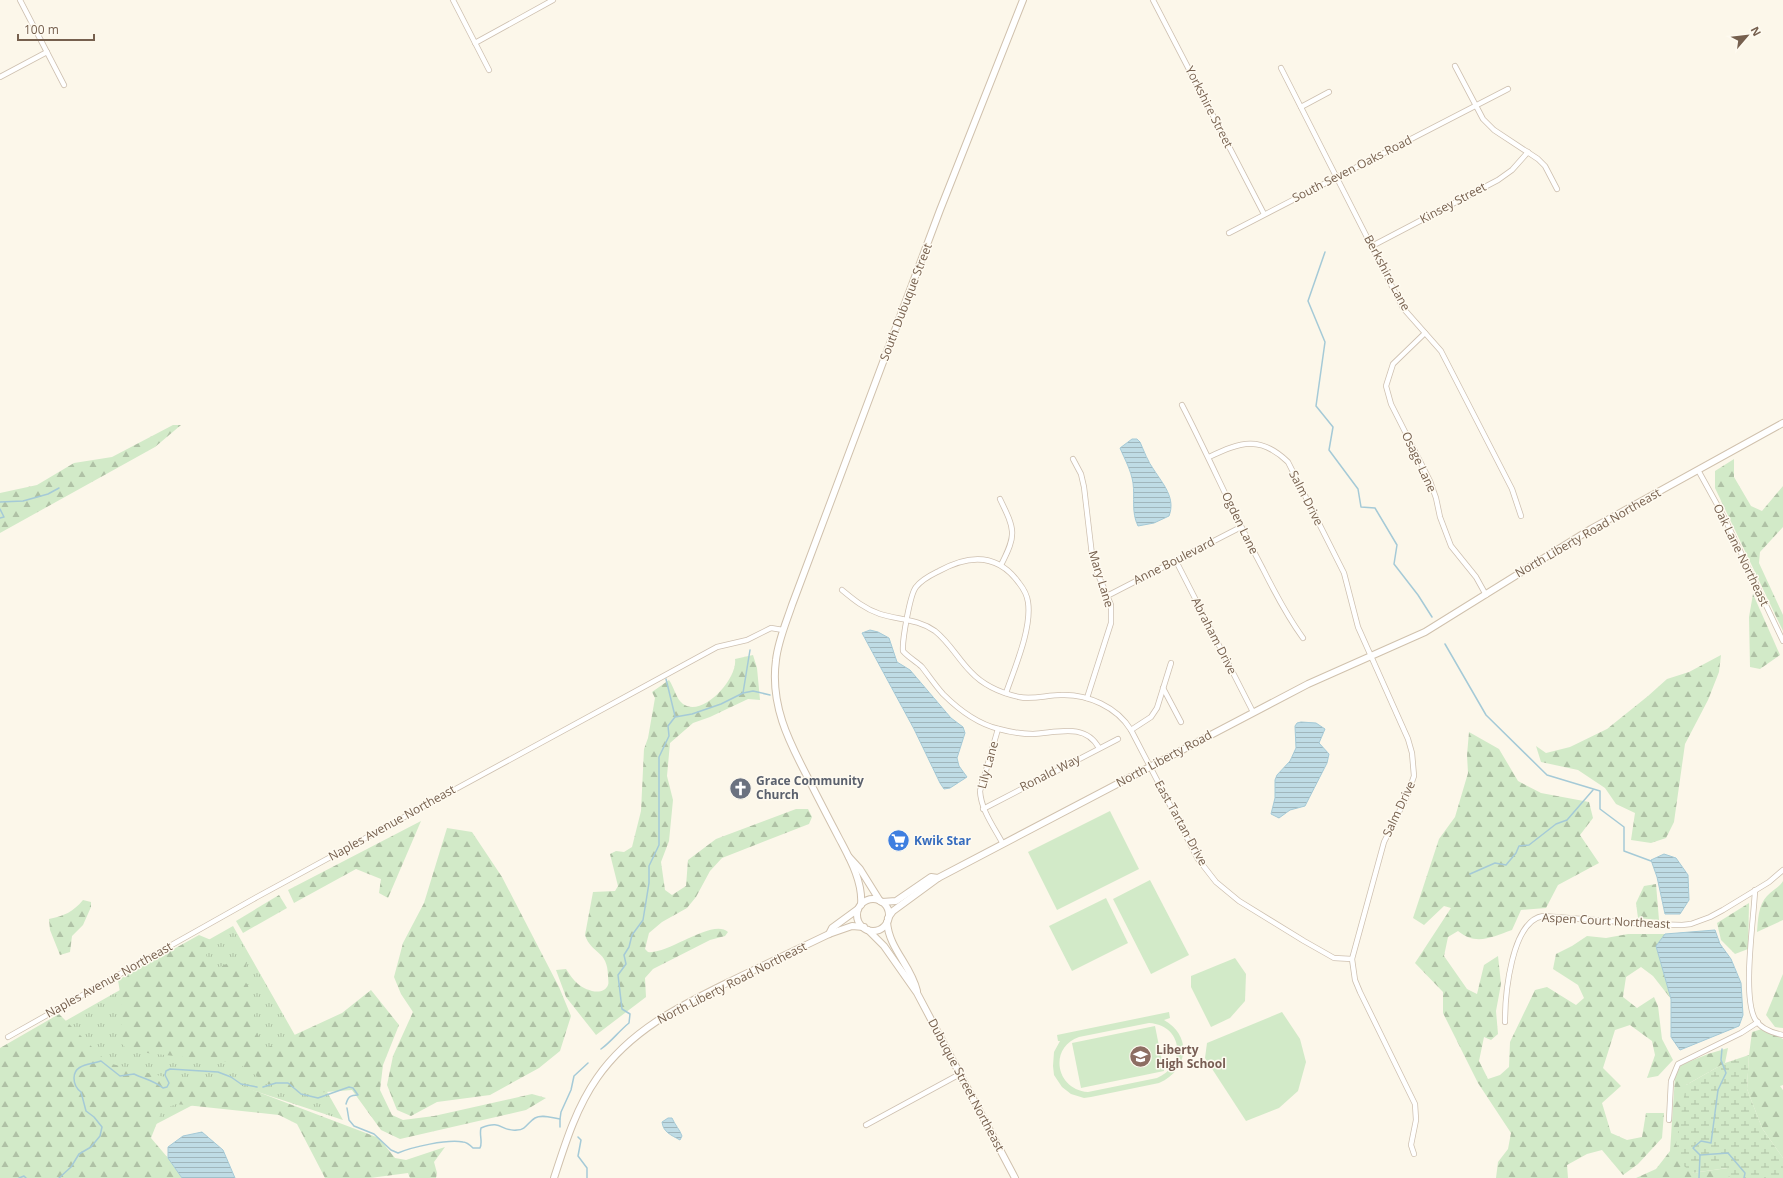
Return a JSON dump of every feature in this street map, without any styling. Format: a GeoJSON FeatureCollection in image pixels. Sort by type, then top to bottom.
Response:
{"type":"FeatureCollection","features":[{"type":"Feature","properties":{"kind":"main road","name":"South Dubuque Street"},"geometry":{"type":"LineString","coordinates":[[783,630],[940,210],[1023,0]]}},
{"type":"Feature","properties":{"kind":"main road","name":"North Liberty Road Northeast"},"geometry":{"type":"LineString","coordinates":[[1394,646],[1434,627],[1591,529],[1783,423]]}},
{"type":"Feature","properties":{"kind":"main road"},"geometry":{"type":"LineString","coordinates":[[783,630],[777,655],[775,672],[776,695],[781,720],[790,744],[848,856],[860,885],[860,907],[858,919],[866,928],[881,928],[888,920],[888,909],[881,902],[860,869],[848,856]]}},
{"type":"Feature","properties":{"kind":"main road","name":"North Liberty Road"},"geometry":{"type":"LineString","coordinates":[[888,920],[893,911],[938,878],[1308,684],[1394,646]]}},
{"type":"Feature","properties":{"kind":"main road","name":"North Liberty Road"},"geometry":{"type":"LineString","coordinates":[[881,902],[896,900],[931,877],[938,878]]}},
{"type":"Feature","properties":{"kind":"main road"},"geometry":{"type":"LineString","coordinates":[[860,907],[870,899],[881,902]]}},
{"type":"Feature","properties":{"kind":"main road","name":"North Liberty Road Northeast"},"geometry":{"type":"LineString","coordinates":[[829,934],[832,928],[860,907]]}},
{"type":"Feature","properties":{"kind":"main road","name":"Dubuque Street Northeast"},"geometry":{"type":"LineString","coordinates":[[888,920],[889,937],[915,980],[918,992]]}},
{"type":"Feature","properties":{"kind":"main road","name":"North Liberty Road Northeast"},"geometry":{"type":"LineString","coordinates":[[554,1178],[571,1129],[588,1092],[597,1078],[630,1041],[648,1026],[677,1008],[829,934],[852,926],[866,928]]}},
{"type":"Feature","properties":{"kind":"main road","name":"Dubuque Street Northeast"},"geometry":{"type":"LineString","coordinates":[[866,928],[884,946],[918,992],[1014,1178]]}},
{"type":"Feature","properties":{"kind":"street"},"geometry":{"type":"LineString","coordinates":[[20,0],[64,86]]}},
{"type":"Feature","properties":{"kind":"street"},"geometry":{"type":"LineString","coordinates":[[453,0],[490,70]]}},
{"type":"Feature","properties":{"kind":"street"},"geometry":{"type":"LineString","coordinates":[[475,43],[554,0]]}},
{"type":"Feature","properties":{"kind":"street","name":"Yorkshire Street"},"geometry":{"type":"LineString","coordinates":[[1153,0],[1264,214]]}},
{"type":"Feature","properties":{"kind":"street"},"geometry":{"type":"LineString","coordinates":[[0,77],[47,52]]}},
{"type":"Feature","properties":{"kind":"street"},"geometry":{"type":"LineString","coordinates":[[1455,66],[1475,106],[1488,125],[1538,159],[1545,166],[1557,189]]}},
{"type":"Feature","properties":{"kind":"street","name":"Berkshire Lane"},"geometry":{"type":"LineString","coordinates":[[1280,68],[1403,308],[1441,351],[1512,489],[1521,516]]}},
{"type":"Feature","properties":{"kind":"street","name":"South Seven Oaks Road"},"geometry":{"type":"LineString","coordinates":[[1229,233],[1336,176],[1508,88]]}},
{"type":"Feature","properties":{"kind":"street"},"geometry":{"type":"LineString","coordinates":[[1301,107],[1329,92]]}},
{"type":"Feature","properties":{"kind":"street","name":"Kinsey Street"},"geometry":{"type":"LineString","coordinates":[[1372,246],[1498,180],[1512,170],[1528,152]]}},
{"type":"Feature","properties":{"kind":"street","name":"Osage Lane"},"geometry":{"type":"LineString","coordinates":[[1425,333],[1393,364],[1386,386],[1391,404],[1430,481],[1448,539],[1476,577],[1486,595]]}},
{"type":"Feature","properties":{"kind":"street","name":"Ogden Lane"},"geometry":{"type":"LineString","coordinates":[[1182,405],[1209,457],[1241,527],[1288,618],[1302,638]]}},
{"type":"Feature","properties":{"kind":"street","name":"Salm Drive"},"geometry":{"type":"LineString","coordinates":[[1209,457],[1231,447],[1248,443],[1267,447],[1277,452],[1288,462],[1344,573],[1358,627],[1370,656],[1387,688],[1408,739],[1412,753],[1414,776],[1384,842],[1352,959],[1355,980],[1360,992],[1415,1104],[1416,1120],[1411,1145],[1414,1154]]}},
{"type":"Feature","properties":{"kind":"street","name":"Mary Lane"},"geometry":{"type":"LineString","coordinates":[[1073,459],[1081,474],[1084,487],[1092,555],[1097,572],[1111,605],[1110,623],[1087,698]]}},
{"type":"Feature","properties":{"kind":"street","name":"Oak Lane Northeast"},"geometry":{"type":"LineString","coordinates":[[1698,470],[1724,517],[1783,641]]}},
{"type":"Feature","properties":{"kind":"street"},"geometry":{"type":"LineString","coordinates":[[1000,499],[1009,519],[1013,535],[1011,545],[1001,565]]}},
{"type":"Feature","properties":{"kind":"street","name":"Anne Boulevard"},"geometry":{"type":"LineString","coordinates":[[1107,596],[1241,527]]}},
{"type":"Feature","properties":{"kind":"street"},"geometry":{"type":"LineString","coordinates":[[1006,693],[1024,637],[1029,614],[1028,600],[1023,588],[1014,576],[1001,565],[979,558],[954,562],[926,577],[913,592],[902,645],[903,651],[909,658],[920,665],[942,693],[954,704],[982,723],[998,729],[1031,734],[1072,730],[1092,739],[1099,748]]}},
{"type":"Feature","properties":{"kind":"street","name":"Abraham Drive"},"geometry":{"type":"LineString","coordinates":[[1176,561],[1253,712]]}},
{"type":"Feature","properties":{"kind":"street","name":"East Tartan Drive"},"geometry":{"type":"LineString","coordinates":[[842,590],[868,609],[881,614],[921,624],[934,631],[948,643],[980,681],[993,689],[1029,698],[1061,694],[1087,698],[1106,706],[1119,714],[1131,730],[1198,859],[1216,882],[1239,901],[1334,958],[1352,959]]}},
{"type":"Feature","properties":{"kind":"street","name":"Naples Avenue Northeast"},"geometry":{"type":"LineString","coordinates":[[8,1037],[257,897],[717,647],[747,640],[771,628],[783,630]]}},
{"type":"Feature","properties":{"kind":"street"},"geometry":{"type":"LineString","coordinates":[[1131,730],[1151,717],[1157,708],[1171,663]]}},
{"type":"Feature","properties":{"kind":"street"},"geometry":{"type":"LineString","coordinates":[[1164,688],[1181,722]]}},
{"type":"Feature","properties":{"kind":"street","name":"Lily Lane"},"geometry":{"type":"LineString","coordinates":[[998,729],[980,791],[980,799],[1002,844]]}},
{"type":"Feature","properties":{"kind":"street","name":"Ronald Way"},"geometry":{"type":"LineString","coordinates":[[984,809],[1099,748],[1118,740]]}},
{"type":"Feature","properties":{"kind":"street","name":"Aspen Court Northeast"},"geometry":{"type":"LineString","coordinates":[[1505,1022],[1505,1005],[1516,944],[1534,919],[1543,916],[1682,925],[1700,922],[1756,890],[1776,877],[1783,870]]}},
{"type":"Feature","properties":{"kind":"street"},"geometry":{"type":"LineString","coordinates":[[1756,890],[1749,993],[1752,1012],[1758,1022],[1767,1030],[1783,1035]]}},
{"type":"Feature","properties":{"kind":"street"},"geometry":{"type":"LineString","coordinates":[[1669,1120],[1671,1081],[1678,1064],[1741,1033],[1758,1022]]}},
{"type":"Feature","properties":{"kind":"street"},"geometry":{"type":"LineString","coordinates":[[866,1125],[960,1074]]}},
{"type":"Feature","properties":{"kind":"green space"},"geometry":{"type":"Polygon","coordinates":[[[173,425],[181,425],[155,447],[0,533],[0,493],[37,485],[74,463],[112,457],[173,425]]]}},
{"type":"Feature","properties":{"kind":"green space"},"geometry":{"type":"Polygon","coordinates":[[[1734,459],[1734,477],[1751,506],[1762,511],[1783,486],[1783,527],[1760,552],[1759,563],[1783,615],[1783,631],[1715,488],[1715,471],[1734,459]]]}},
{"type":"Feature","properties":{"kind":"green space"},"geometry":{"type":"Polygon","coordinates":[[[1753,594],[1780,655],[1760,669],[1750,667],[1749,617],[1753,594]]]}},
{"type":"Feature","properties":{"kind":"green space"},"geometry":{"type":"Polygon","coordinates":[[[753,655],[757,668],[760,700],[748,699],[710,717],[693,723],[670,743],[667,776],[673,800],[669,841],[661,862],[665,890],[672,895],[686,886],[688,860],[716,839],[796,809],[808,809],[812,817],[809,824],[722,858],[710,871],[696,897],[687,908],[662,922],[649,933],[645,949],[648,952],[657,951],[712,930],[721,929],[728,932],[725,936],[710,940],[653,969],[645,978],[646,997],[596,1035],[566,997],[556,970],[566,969],[576,982],[589,990],[598,992],[602,991],[606,989],[608,985],[605,961],[591,946],[585,935],[593,892],[615,891],[618,886],[610,854],[616,851],[624,852],[632,847],[641,811],[644,749],[648,738],[655,698],[652,692],[669,680],[683,704],[691,707],[700,706],[718,694],[725,685],[731,676],[735,659],[753,655]]]}},
{"type":"Feature","properties":{"kind":"green space"},"geometry":{"type":"Polygon","coordinates":[[[1721,655],[1719,672],[1708,700],[1685,744],[1674,822],[1666,838],[1651,843],[1631,840],[1635,813],[1616,804],[1605,788],[1578,770],[1541,762],[1536,746],[1546,753],[1570,747],[1607,729],[1667,679],[1689,672],[1721,655]]]}},
{"type":"Feature","properties":{"kind":"green space"},"geometry":{"type":"Polygon","coordinates":[[[1469,732],[1499,749],[1518,781],[1541,793],[1589,802],[1593,818],[1580,835],[1599,863],[1558,885],[1546,908],[1521,910],[1512,930],[1484,939],[1471,938],[1458,931],[1448,937],[1444,956],[1467,989],[1477,994],[1484,965],[1498,956],[1501,984],[1496,1011],[1498,1034],[1491,1040],[1484,1037],[1479,1061],[1488,1079],[1500,1075],[1509,1067],[1510,1042],[1535,990],[1547,987],[1576,1005],[1584,998],[1578,985],[1553,969],[1556,954],[1587,936],[1606,938],[1628,934],[1665,934],[1656,946],[1671,999],[1653,976],[1641,967],[1626,977],[1623,997],[1637,1008],[1654,997],[1658,1006],[1662,1039],[1673,1060],[1658,1076],[1647,1078],[1655,1055],[1652,1041],[1630,1025],[1615,1030],[1603,1068],[1621,1086],[1602,1103],[1611,1133],[1627,1140],[1642,1137],[1646,1113],[1664,1113],[1662,1138],[1638,1164],[1623,1175],[1602,1150],[1587,1154],[1567,1165],[1568,1178],[1496,1178],[1498,1162],[1508,1149],[1511,1133],[1478,1083],[1443,1013],[1443,992],[1415,963],[1451,908],[1444,906],[1424,925],[1413,918],[1439,839],[1455,817],[1468,773],[1467,755],[1469,732]]]}},
{"type":"Feature","properties":{"kind":"green space"},"geometry":{"type":"Polygon","coordinates":[[[1110,811],[1139,869],[1057,910],[1028,852],[1110,811]]]}},
{"type":"Feature","properties":{"kind":"green space"},"geometry":{"type":"Polygon","coordinates":[[[421,821],[388,898],[379,893],[381,879],[356,869],[294,903],[288,890],[421,821]]]}},
{"type":"Feature","properties":{"kind":"green space"},"geometry":{"type":"Polygon","coordinates":[[[447,828],[472,832],[502,877],[559,987],[571,1016],[560,1051],[539,1068],[490,1095],[437,1102],[411,1116],[397,1110],[387,1085],[393,1056],[413,1012],[401,994],[394,977],[403,943],[424,903],[447,828]]]}},
{"type":"Feature","properties":{"kind":"green space"},"geometry":{"type":"Polygon","coordinates":[[[1150,880],[1189,955],[1151,974],[1113,899],[1150,880]]]}},
{"type":"Feature","properties":{"kind":"green space"},"geometry":{"type":"Polygon","coordinates":[[[1783,881],[1783,920],[1757,932],[1759,913],[1764,900],[1783,881]]]}},
{"type":"Feature","properties":{"kind":"green space"},"geometry":{"type":"Polygon","coordinates":[[[1656,884],[1659,920],[1638,918],[1636,903],[1644,886],[1656,884]]]}},
{"type":"Feature","properties":{"kind":"green space"},"geometry":{"type":"Polygon","coordinates":[[[279,895],[287,908],[243,933],[236,921],[279,895]]]}},
{"type":"Feature","properties":{"kind":"green space"},"geometry":{"type":"Polygon","coordinates":[[[1106,898],[1128,943],[1072,971],[1049,926],[1106,898]]]}},
{"type":"Feature","properties":{"kind":"green space"},"geometry":{"type":"Polygon","coordinates":[[[83,900],[91,902],[91,907],[83,925],[72,936],[70,952],[60,955],[50,930],[49,919],[68,913],[76,908],[83,900]]]}},
{"type":"Feature","properties":{"kind":"green space"},"geometry":{"type":"Polygon","coordinates":[[[1749,903],[1748,949],[1735,954],[1721,940],[1717,923],[1749,903]]]}},
{"type":"Feature","properties":{"kind":"green space"},"geometry":{"type":"Polygon","coordinates":[[[233,926],[343,1120],[233,1084],[141,1132],[0,1058],[233,926]]]}},
{"type":"Feature","properties":{"kind":"green space"},"geometry":{"type":"Polygon","coordinates":[[[199,935],[211,940],[205,951],[211,971],[235,960],[247,962],[244,979],[256,1000],[253,1023],[264,1049],[342,1013],[371,990],[399,1025],[383,1065],[380,1090],[392,1115],[403,1120],[434,1116],[532,1094],[546,1098],[526,1110],[400,1139],[381,1130],[352,1090],[313,1093],[268,1084],[238,1063],[129,1051],[122,1044],[121,999],[118,980],[199,935]]]}},
{"type":"Feature","properties":{"kind":"green space"},"geometry":{"type":"Polygon","coordinates":[[[1235,958],[1246,974],[1245,1001],[1230,1018],[1211,1027],[1191,987],[1191,976],[1235,958]]]}},
{"type":"Feature","properties":{"kind":"green space"},"geometry":{"type":"Polygon","coordinates":[[[1783,974],[1783,1028],[1775,1027],[1766,1015],[1783,974]]]}},
{"type":"Feature","properties":{"kind":"green space"},"geometry":{"type":"Polygon","coordinates":[[[1169,1012],[1170,1018],[1164,1020],[1180,1035],[1183,1044],[1183,1053],[1181,1062],[1176,1070],[1169,1078],[1159,1083],[1084,1098],[1071,1094],[1062,1087],[1054,1075],[1054,1052],[1060,1041],[1058,1041],[1057,1035],[1169,1012]],[[1149,1023],[1079,1037],[1069,1042],[1063,1050],[1060,1059],[1060,1068],[1063,1077],[1077,1090],[1088,1092],[1157,1078],[1167,1072],[1177,1055],[1177,1046],[1174,1038],[1169,1031],[1160,1025],[1149,1023]]]}},
{"type":"Feature","properties":{"kind":"green space"},"geometry":{"type":"Polygon","coordinates":[[[1282,1012],[1300,1039],[1306,1062],[1298,1091],[1279,1108],[1246,1121],[1205,1058],[1207,1043],[1282,1012]]]}},
{"type":"Feature","properties":{"kind":"green space"},"geometry":{"type":"Polygon","coordinates":[[[59,1014],[108,1063],[177,1080],[224,1079],[379,1138],[395,1158],[406,1160],[445,1147],[434,1162],[437,1173],[436,1178],[410,1178],[408,1173],[370,1178],[325,1178],[297,1124],[279,1115],[176,1104],[162,1110],[151,1138],[182,1178],[0,1178],[0,1048],[59,1014]]]}},
{"type":"Feature","properties":{"kind":"green space"},"geometry":{"type":"Polygon","coordinates":[[[1155,1026],[1164,1071],[1081,1088],[1072,1043],[1155,1026]]]}},
{"type":"Feature","properties":{"kind":"green space"},"geometry":{"type":"Polygon","coordinates":[[[1762,1029],[1783,1039],[1783,1085],[1780,1086],[1783,1090],[1783,1158],[1762,1128],[1747,1089],[1752,1032],[1762,1029]]]}},
{"type":"Feature","properties":{"kind":"green space"},"geometry":{"type":"Polygon","coordinates":[[[1728,1048],[1725,1063],[1686,1085],[1692,1173],[1728,1168],[1730,1178],[1636,1178],[1656,1169],[1670,1151],[1675,1077],[1681,1065],[1728,1048]]]}},
{"type":"Feature","properties":{"kind":"green space"},"geometry":{"type":"Polygon","coordinates":[[[1749,1055],[1747,1089],[1762,1128],[1783,1158],[1783,1178],[1730,1178],[1727,1168],[1692,1173],[1684,1166],[1676,1144],[1686,1085],[1725,1063],[1749,1055]]]}},
{"type":"Feature","properties":{"kind":"water"},"geometry":{"type":"Polygon","coordinates":[[[1132,439],[1137,439],[1140,442],[1150,464],[1165,486],[1171,503],[1169,516],[1154,523],[1138,526],[1134,510],[1134,489],[1132,478],[1120,448],[1132,439]]]}},
{"type":"Feature","properties":{"kind":"water"},"geometry":{"type":"Polygon","coordinates":[[[870,630],[878,632],[889,638],[897,662],[910,670],[951,718],[963,727],[965,733],[957,758],[959,766],[967,777],[950,788],[944,789],[940,783],[914,729],[862,633],[870,630]]]}},
{"type":"Feature","properties":{"kind":"water"},"geometry":{"type":"Polygon","coordinates":[[[1297,723],[1316,723],[1325,729],[1319,743],[1329,754],[1327,763],[1305,806],[1290,810],[1279,818],[1271,814],[1275,798],[1275,780],[1277,775],[1290,761],[1296,748],[1295,726],[1297,723]]]}},
{"type":"Feature","properties":{"kind":"water"},"geometry":{"type":"Polygon","coordinates":[[[1664,854],[1676,858],[1688,875],[1689,900],[1680,914],[1665,914],[1657,877],[1651,860],[1664,854]]]}},
{"type":"Feature","properties":{"kind":"water"},"geometry":{"type":"Polygon","coordinates":[[[1715,930],[1720,944],[1731,959],[1741,983],[1743,1015],[1739,1026],[1680,1050],[1671,1037],[1671,999],[1656,946],[1665,934],[1715,930]]]}},
{"type":"Feature","properties":{"kind":"water"},"geometry":{"type":"Polygon","coordinates":[[[668,1118],[672,1118],[680,1132],[682,1136],[680,1140],[668,1133],[664,1128],[662,1122],[668,1118]]]}},
{"type":"Feature","properties":{"kind":"water"},"geometry":{"type":"Polygon","coordinates":[[[202,1132],[223,1150],[235,1178],[182,1178],[168,1158],[168,1147],[183,1136],[202,1132]]]}},
{"type":"Feature","properties":{"kind":"waterway"},"geometry":{"type":"LineString","coordinates":[[1325,252],[1308,301],[1325,342],[1316,406],[1333,427],[1329,450],[1358,489],[1361,507],[1375,508],[1397,545],[1394,564],[1418,595],[1432,617]]}},
{"type":"Feature","properties":{"kind":"waterway"},"geometry":{"type":"LineString","coordinates":[[0,502],[23,501],[48,494],[59,488]]}},
{"type":"Feature","properties":{"kind":"waterway"},"geometry":{"type":"LineString","coordinates":[[0,509],[4,517],[0,518]]}},
{"type":"Feature","properties":{"kind":"waterway"},"geometry":{"type":"LineString","coordinates":[[1445,644],[1486,715],[1547,775],[1600,791],[1600,809],[1624,827],[1624,851],[1651,861]]}},
{"type":"Feature","properties":{"kind":"waterway"},"geometry":{"type":"LineString","coordinates":[[743,693],[750,650]]}},
{"type":"Feature","properties":{"kind":"waterway"},"geometry":{"type":"LineString","coordinates":[[666,679],[675,716]]}},
{"type":"Feature","properties":{"kind":"waterway"},"geometry":{"type":"LineString","coordinates":[[601,1049],[629,1023],[630,1014],[622,1009],[618,975],[626,964],[624,955],[629,947],[632,935],[643,920],[649,883],[649,866],[659,845],[659,757],[669,736],[668,726],[675,717],[692,714],[721,704],[743,693],[753,691],[770,695]]}},
{"type":"Feature","properties":{"kind":"waterway"},"geometry":{"type":"LineString","coordinates":[[1470,874],[1495,863],[1506,865],[1516,853],[1519,846],[1529,845],[1556,824],[1567,820],[1593,790]]}},
{"type":"Feature","properties":{"kind":"waterway"},"geometry":{"type":"LineString","coordinates":[[1700,1155],[1693,1148],[1701,1141],[1711,1143],[1718,1090],[1726,1073],[1721,1060],[1722,1049]]}},
{"type":"Feature","properties":{"kind":"waterway"},"geometry":{"type":"LineString","coordinates":[[59,1178],[71,1167],[79,1154],[91,1147],[100,1136],[102,1127],[94,1117],[86,1111],[81,1092],[77,1088],[75,1082],[75,1073],[83,1066],[101,1061],[120,1076],[134,1074],[152,1081],[163,1088],[167,1087],[169,1083],[165,1075],[166,1071],[170,1069],[218,1072],[231,1077],[241,1084],[257,1087]]}},
{"type":"Feature","properties":{"kind":"waterway"},"geometry":{"type":"LineString","coordinates":[[347,1108],[349,1120],[354,1126],[374,1134],[391,1150],[398,1153],[420,1146],[456,1141],[464,1142],[473,1148],[480,1148],[481,1128],[498,1125],[511,1130],[520,1130],[538,1117],[544,1116],[560,1119],[561,1112],[571,1090],[574,1076],[588,1063]]}},
{"type":"Feature","properties":{"kind":"waterway"},"geometry":{"type":"LineString","coordinates":[[263,1087],[276,1083],[288,1083],[301,1094],[318,1098],[349,1087],[353,1088],[358,1095],[353,1095],[350,1097],[346,1104]]}},
{"type":"Feature","properties":{"kind":"waterway"},"geometry":{"type":"LineString","coordinates":[[560,1119],[560,1127]]}},
{"type":"Feature","properties":{"kind":"waterway"},"geometry":{"type":"LineString","coordinates":[[578,1137],[581,1140],[578,1156],[587,1168],[587,1178]]}},
{"type":"Feature","properties":{"kind":"waterway"},"geometry":{"type":"LineString","coordinates":[[1699,1178],[1700,1155],[1728,1153],[1745,1173],[1744,1178]]}},
{"type":"Feature","properties":{"kind":"waterway"},"geometry":{"type":"LineString","coordinates":[[19,1178],[24,1176],[26,1178]]}},
{"type":"Feature","properties":{"kind":"place","name":"Grace Community Church"},"geometry":{"type":"Point","coordinates":[741,788]}},
{"type":"Feature","properties":{"kind":"place","name":"Kwik Star"},"geometry":{"type":"Point","coordinates":[898,841]}},
{"type":"Feature","properties":{"kind":"place","name":"Liberty High School"},"geometry":{"type":"Point","coordinates":[1141,1057]}}]}
